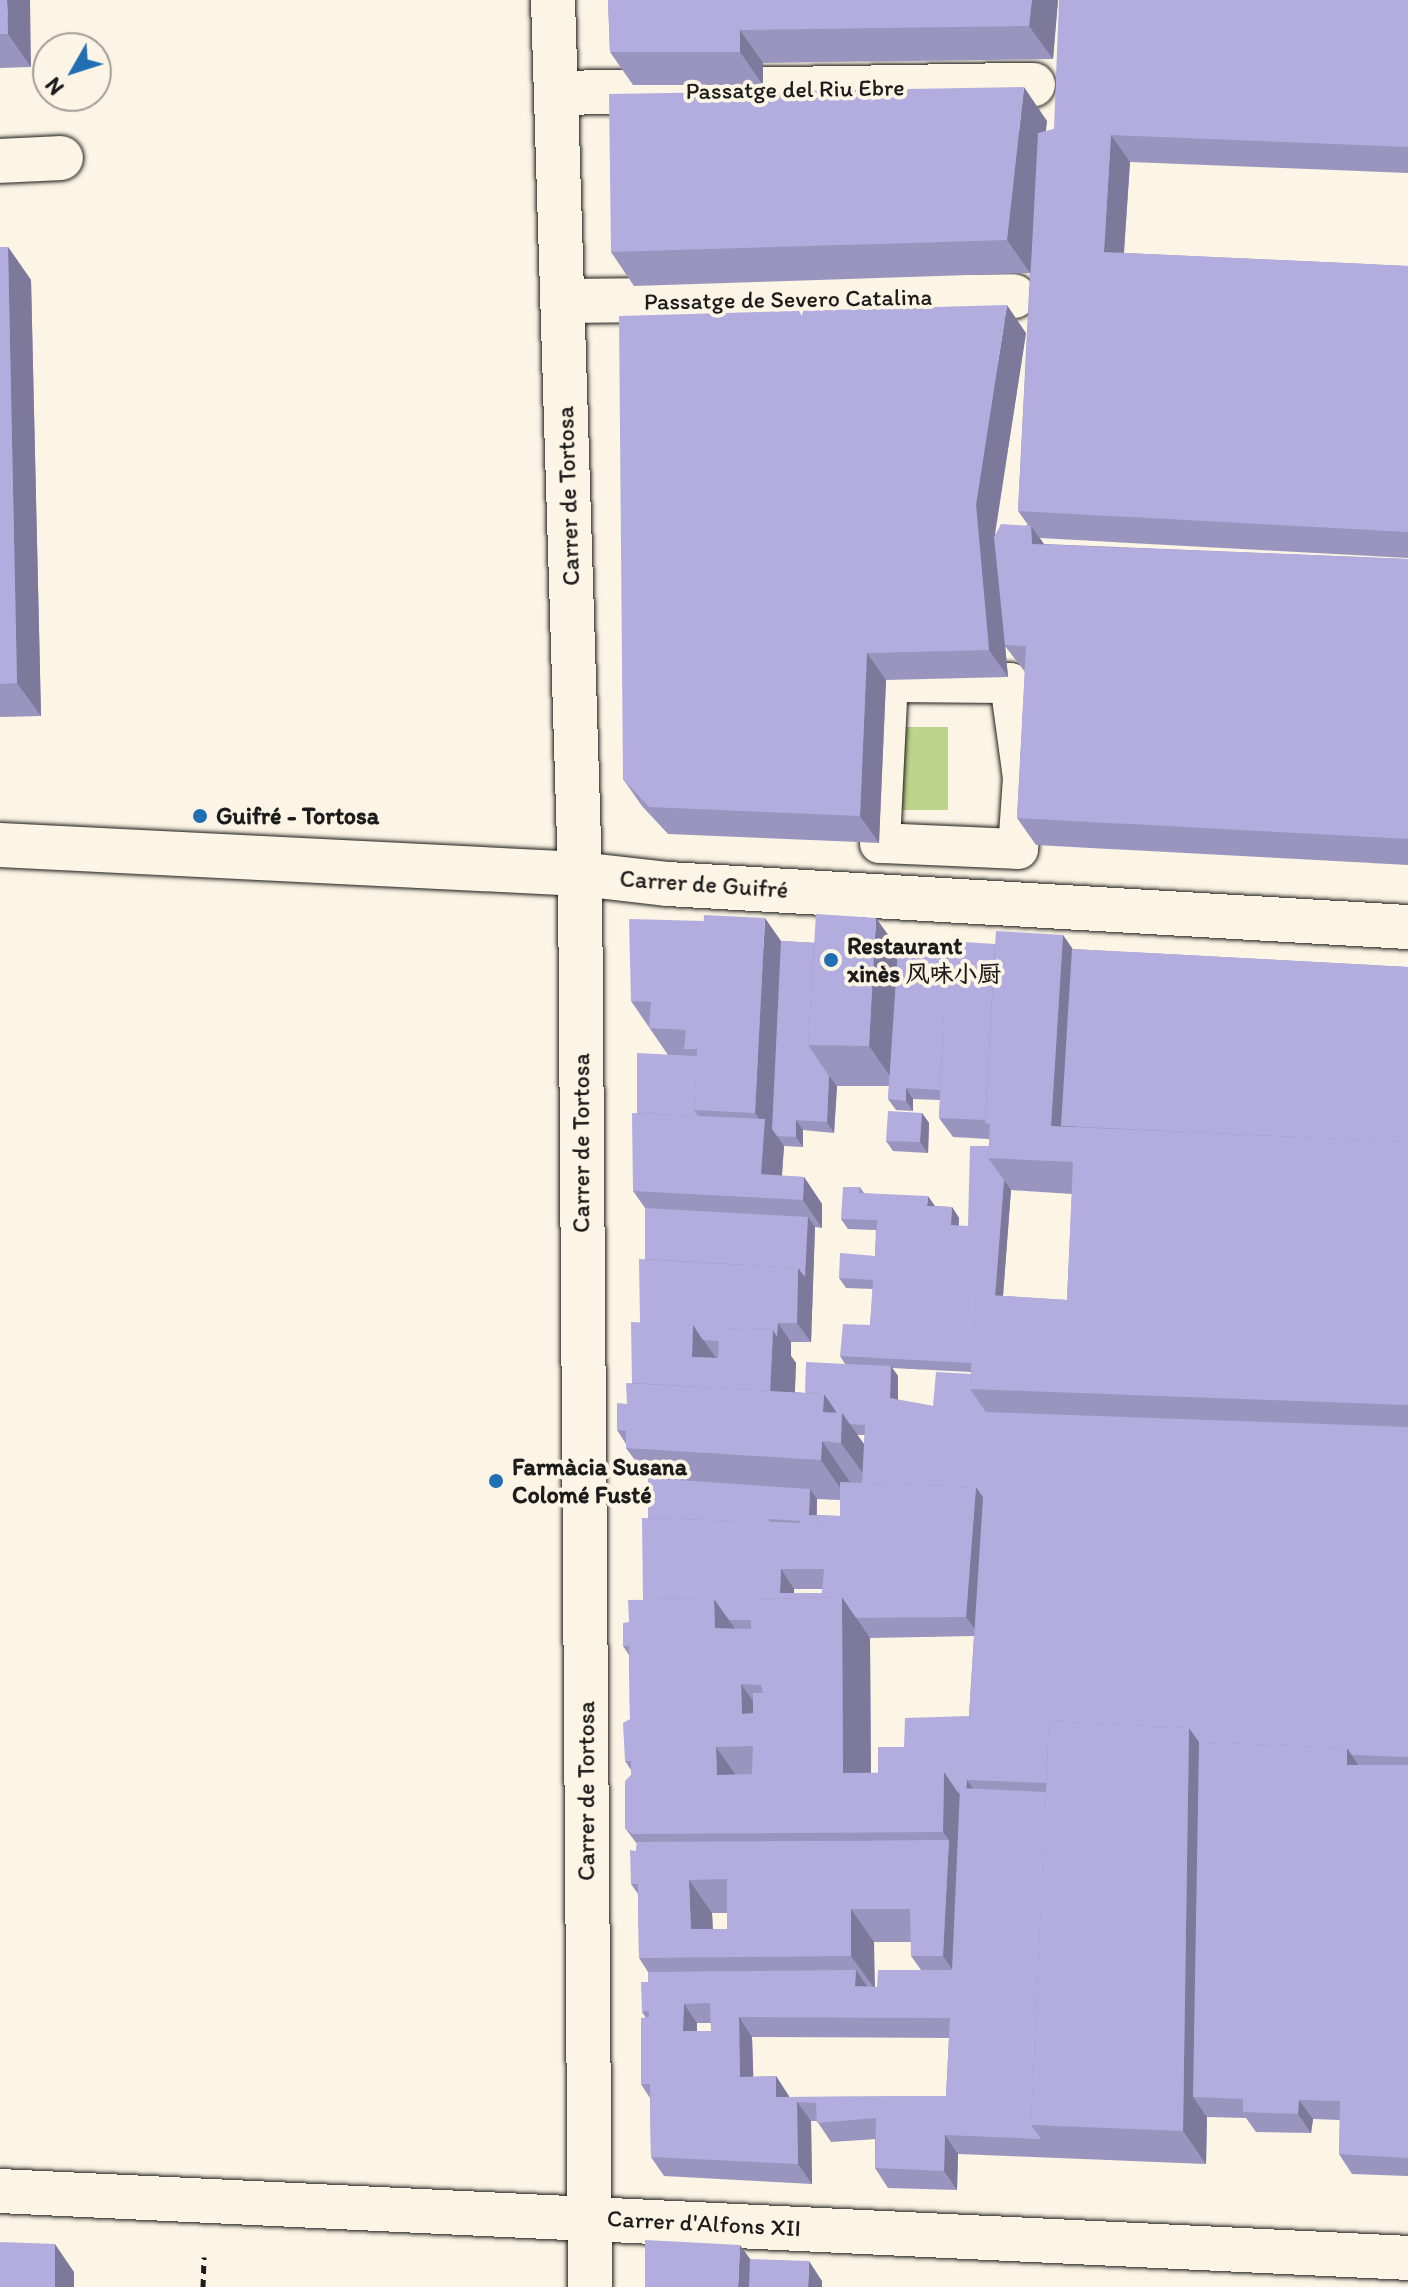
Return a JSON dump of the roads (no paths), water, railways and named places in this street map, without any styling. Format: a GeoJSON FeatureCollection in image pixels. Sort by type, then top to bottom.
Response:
{"type":"FeatureCollection","features":[{"type":"Feature","properties":{"kind":"street","name":"Carrer de Tortosa"},"geometry":{"type":"LineString","coordinates":[[553,0],[580,874],[590,2287]]}},
{"type":"Feature","properties":{"kind":"street","name":"Passatge del Riu Ebre"},"geometry":{"type":"LineString","coordinates":[[556,93],[1033,85]]}},
{"type":"Feature","properties":{"kind":"street"},"geometry":{"type":"LineString","coordinates":[[0,161],[61,158]]}},
{"type":"Feature","properties":{"kind":"street","name":"Passatge de Severo Catalina"},"geometry":{"type":"LineString","coordinates":[[562,301],[1014,296]]}},
{"type":"Feature","properties":{"kind":"street"},"geometry":{"type":"LineString","coordinates":[[888,682],[1010,683],[1023,778],[1018,849],[880,843],[888,682]]}},
{"type":"Feature","properties":{"kind":"street","name":"Carrer de Guifré"},"geometry":{"type":"LineString","coordinates":[[0,845],[580,874],[668,884],[1408,927]]}},
{"type":"Feature","properties":{"kind":"street","name":"Carrer d'Alfons XII"},"geometry":{"type":"LineString","coordinates":[[0,2191],[1408,2258]]}},
{"type":"Feature","properties":{"kind":"place","name":"Guifré - Tortosa"},"geometry":{"type":"Point","coordinates":[200,816]}},
{"type":"Feature","properties":{"kind":"place","name":"Restaurant xinès 风味小厨"},"geometry":{"type":"Point","coordinates":[831,960]}},
{"type":"Feature","properties":{"kind":"place","name":"Farmàcia Susana Colomé Fusté"},"geometry":{"type":"Point","coordinates":[496,1481]}}]}
